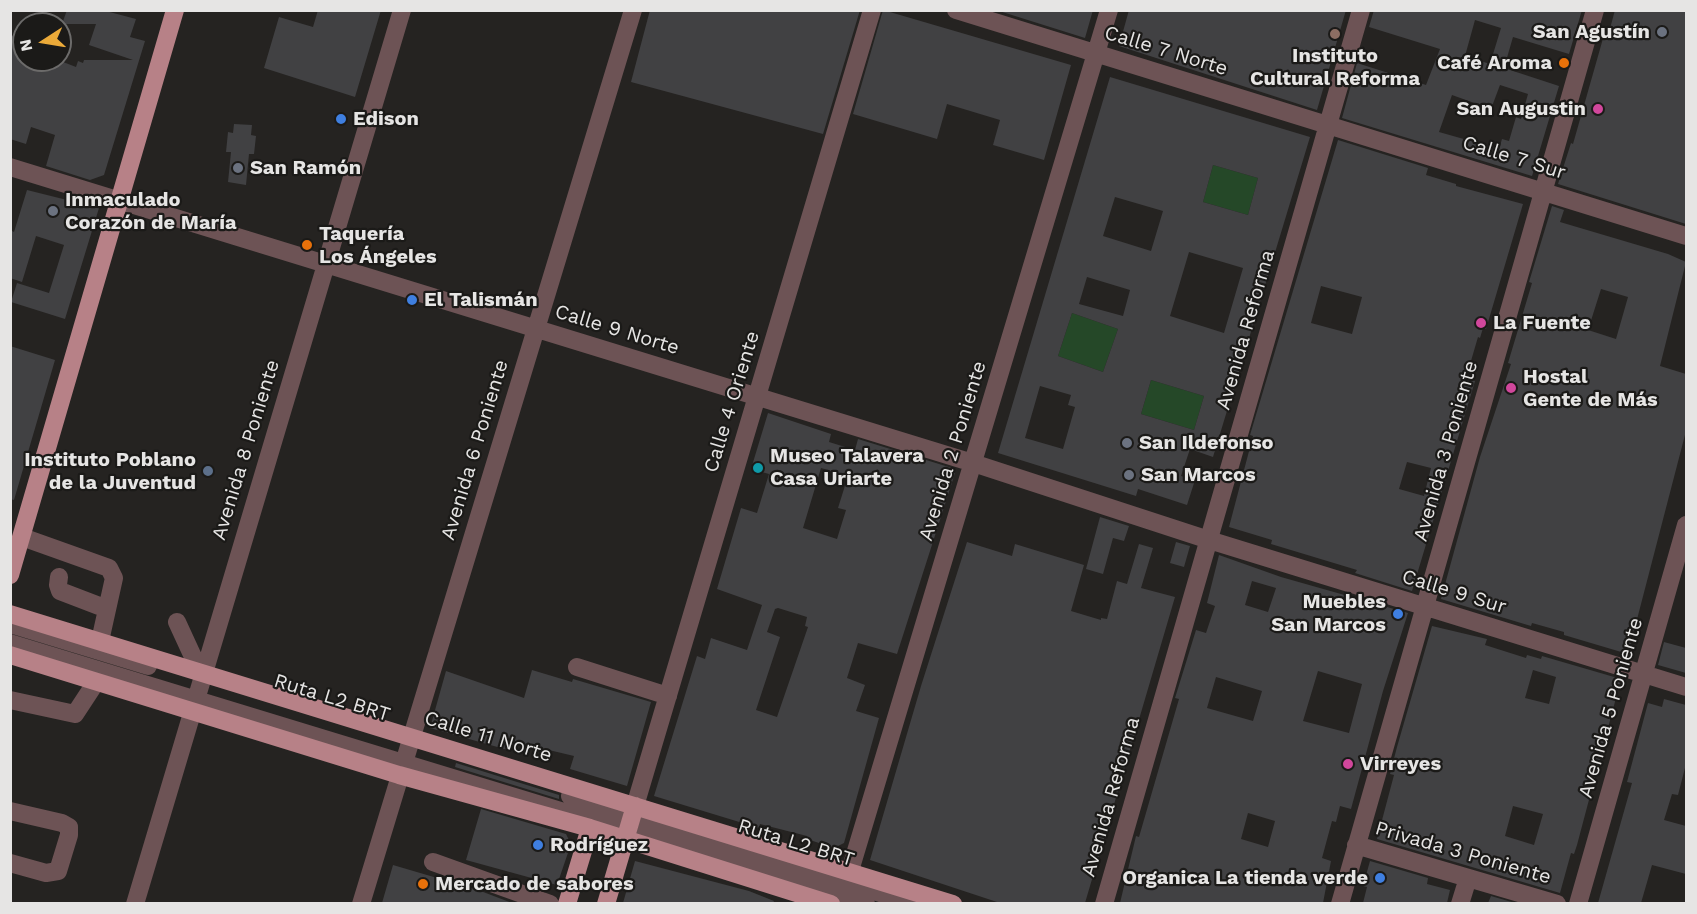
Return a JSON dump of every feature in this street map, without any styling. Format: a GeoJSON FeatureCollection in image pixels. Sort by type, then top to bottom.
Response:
{"type":"FeatureCollection","features":[{"type":"Feature","properties":{"kind":"main road"},"geometry":{"type":"LineString","coordinates":[[10,575],[175,10]]}},
{"type":"Feature","properties":{"kind":"main road","name":"Calle 11 Norte"},"geometry":{"type":"LineString","coordinates":[[10,614],[100,641],[198,687],[405,755],[629,822],[842,891],[952,903]]}},
{"type":"Feature","properties":{"kind":"main road","name":"Calle 11 Norte"},"geometry":{"type":"LineString","coordinates":[[10,655],[96,682],[198,687],[405,755],[590,828],[629,822],[842,891]]}},
{"type":"Feature","properties":{"kind":"main road"},"geometry":{"type":"LineString","coordinates":[[606,903],[629,822]]}},
{"type":"Feature","properties":{"kind":"main road"},"geometry":{"type":"LineString","coordinates":[[567,903],[590,828]]}},
{"type":"Feature","properties":{"kind":"street","name":"Avenida 8 Poniente"},"geometry":{"type":"LineString","coordinates":[[135,903],[402,10]]}},
{"type":"Feature","properties":{"kind":"street","name":"Avenida 6 Poniente"},"geometry":{"type":"LineString","coordinates":[[361,903],[633,10]]}},
{"type":"Feature","properties":{"kind":"street","name":"Calle 4 Oriente"},"geometry":{"type":"LineString","coordinates":[[629,822],[872,10]]}},
{"type":"Feature","properties":{"kind":"street","name":"Calle 7 Norte"},"geometry":{"type":"LineString","coordinates":[[956,10],[1329,123]]}},
{"type":"Feature","properties":{"kind":"street","name":"Avenida 2 Poniente"},"geometry":{"type":"LineString","coordinates":[[842,891],[1109,10]]}},
{"type":"Feature","properties":{"kind":"street","name":"Avenida Reforma"},"geometry":{"type":"LineString","coordinates":[[1104,903],[1361,10]]}},
{"type":"Feature","properties":{"kind":"street","name":"Avenida 3 Poniente"},"geometry":{"type":"LineString","coordinates":[[1340,903],[1595,10]]}},
{"type":"Feature","properties":{"kind":"street","name":"Calle 7 Sur"},"geometry":{"type":"LineString","coordinates":[[1329,123],[1686,236]]}},
{"type":"Feature","properties":{"kind":"street","name":"Calle 9 Norte"},"geometry":{"type":"LineString","coordinates":[[10,167],[973,463],[1209,540]]}},
{"type":"Feature","properties":{"kind":"street","name":"Avenida 5 Poniente"},"geometry":{"type":"LineString","coordinates":[[1578,903],[1685,534]]}},
{"type":"Feature","properties":{"kind":"street"},"geometry":{"type":"LineString","coordinates":[[22,537],[109,568],[114,578],[100,641]]}},
{"type":"Feature","properties":{"kind":"street","name":"Calle 9 Sur"},"geometry":{"type":"LineString","coordinates":[[1209,540],[1686,687]]}},
{"type":"Feature","properties":{"kind":"street"},"geometry":{"type":"LineString","coordinates":[[59,577],[57,585],[60,591],[107,609]]}},
{"type":"Feature","properties":{"kind":"street"},"geometry":{"type":"LineString","coordinates":[[177,622],[198,687]]}},
{"type":"Feature","properties":{"kind":"street"},"geometry":{"type":"LineString","coordinates":[[10,624],[198,687]]}},
{"type":"Feature","properties":{"kind":"street"},"geometry":{"type":"LineString","coordinates":[[10,643],[198,687]]}},
{"type":"Feature","properties":{"kind":"street"},"geometry":{"type":"LineString","coordinates":[[577,667],[668,696]]}},
{"type":"Feature","properties":{"kind":"street"},"geometry":{"type":"LineString","coordinates":[[10,700],[75,714],[96,682]]}},
{"type":"Feature","properties":{"kind":"street"},"geometry":{"type":"LineString","coordinates":[[405,755],[629,822]]}},
{"type":"Feature","properties":{"kind":"street"},"geometry":{"type":"LineString","coordinates":[[10,811],[62,823],[69,827],[69,835],[58,871],[46,873],[10,863]]}},
{"type":"Feature","properties":{"kind":"street","name":"Privada 3 Poniente"},"geometry":{"type":"LineString","coordinates":[[1356,845],[1557,903]]}},
{"type":"Feature","properties":{"kind":"street"},"geometry":{"type":"LineString","coordinates":[[434,862],[550,903]]}},
{"type":"Feature","properties":{"kind":"street"},"geometry":{"type":"LineString","coordinates":[[1460,903],[1468,878]]}},
{"type":"Feature","properties":{"kind":"street","name":"Ruta L2 BRT"},"geometry":{"type":"LineString","coordinates":[[842,891],[866,903]]}},
{"type":"Feature","properties":{"kind":"street","name":"Ruta L2 BRT"},"geometry":{"type":"LineString","coordinates":[[842,891],[915,903]]}},
{"type":"Feature","properties":{"kind":"green space"},"geometry":{"type":"Polygon","coordinates":[[[1213,165],[1258,178],[1248,215],[1203,202],[1213,165]]]}},
{"type":"Feature","properties":{"kind":"green space"},"geometry":{"type":"Polygon","coordinates":[[[1072,313],[1118,329],[1103,372],[1058,356],[1072,313]]]}},
{"type":"Feature","properties":{"kind":"green space"},"geometry":{"type":"Polygon","coordinates":[[[1151,380],[1204,396],[1194,430],[1141,414],[1151,380]]]}},
{"type":"Feature","properties":{"kind":"building"},"geometry":{"type":"Polygon","coordinates":[[[67,10],[102,10],[136,19],[130,37],[145,41],[104,175],[90,180],[46,166],[55,135],[31,127],[26,144],[10,139],[10,35],[12,36],[12,72],[72,72],[72,65],[76,67],[78,61],[83,63],[84,60],[133,60],[89,45],[96,24],[72,24],[72,12],[66,12],[67,10]]]}},
{"type":"Feature","properties":{"kind":"building"},"geometry":{"type":"Polygon","coordinates":[[[318,10],[381,10],[355,97],[264,68],[279,17],[313,27],[318,10]]]}},
{"type":"Feature","properties":{"kind":"building"},"geometry":{"type":"Polygon","coordinates":[[[650,10],[860,10],[823,134],[631,82],[650,10]]]}},
{"type":"Feature","properties":{"kind":"building"},"geometry":{"type":"Polygon","coordinates":[[[883,10],[1071,65],[1044,160],[993,145],[1000,120],[947,104],[937,139],[853,114],[883,10]]]}},
{"type":"Feature","properties":{"kind":"building"},"geometry":{"type":"Polygon","coordinates":[[[996,10],[1093,10],[1085,38],[996,10]]]}},
{"type":"Feature","properties":{"kind":"building"},"geometry":{"type":"Polygon","coordinates":[[[1129,10],[1346,10],[1317,110],[1119,46],[1129,10]]]}},
{"type":"Feature","properties":{"kind":"building"},"geometry":{"type":"Polygon","coordinates":[[[1374,10],[1582,10],[1569,54],[1513,37],[1504,68],[1559,86],[1532,176],[1342,118],[1357,63],[1426,85],[1440,49],[1369,27],[1374,10]],[[1475,20],[1465,56],[1490,64],[1501,28],[1475,20]],[[1500,85],[1491,109],[1452,95],[1439,132],[1499,149],[1502,139],[1509,141],[1516,117],[1521,119],[1528,94],[1500,85]]]}},
{"type":"Feature","properties":{"kind":"building"},"geometry":{"type":"Polygon","coordinates":[[[1615,10],[1686,10],[1686,224],[1558,184],[1571,143],[1573,144],[1604,35],[1608,36],[1615,10]]]}},
{"type":"Feature","properties":{"kind":"building"},"geometry":{"type":"Polygon","coordinates":[[[1110,77],[1310,137],[1213,457],[1190,449],[1181,476],[1195,480],[1187,505],[1138,489],[1136,496],[998,453],[1110,77]],[[1213,165],[1203,202],[1248,215],[1258,178],[1213,165]],[[1115,197],[1103,236],[1151,251],[1163,211],[1115,197]],[[1189,252],[1170,316],[1224,333],[1243,268],[1189,252]],[[1087,277],[1079,304],[1123,316],[1130,290],[1087,277]],[[1072,313],[1058,356],[1103,372],[1118,329],[1072,313]],[[1151,380],[1141,414],[1194,430],[1204,396],[1151,380]],[[1040,386],[1025,438],[1063,449],[1075,407],[1068,405],[1071,395],[1040,386]]]}},
{"type":"Feature","properties":{"kind":"building","name":"San Ramón"},"geometry":{"type":"Polygon","coordinates":[[[234,124],[252,125],[251,135],[256,136],[254,154],[249,154],[246,185],[228,182],[231,152],[226,152],[228,132],[233,133],[234,124]]]}},
{"type":"Feature","properties":{"kind":"building"},"geometry":{"type":"Polygon","coordinates":[[[1338,140],[1428,168],[1426,175],[1456,184],[1456,186],[1523,204],[1486,329],[1483,328],[1480,338],[1478,337],[1466,378],[1475,381],[1412,591],[1355,573],[1357,570],[1271,544],[1272,540],[1229,527],[1253,436],[1250,435],[1338,140]],[[1321,286],[1311,323],[1352,334],[1362,297],[1321,286]],[[1407,462],[1399,489],[1424,496],[1431,468],[1407,462]]]}},
{"type":"Feature","properties":{"kind":"building"},"geometry":{"type":"Polygon","coordinates":[[[27,190],[99,208],[65,319],[11,302],[17,283],[49,293],[64,245],[36,236],[22,282],[10,278],[10,230],[14,232],[27,190]]]}},
{"type":"Feature","properties":{"kind":"building"},"geometry":{"type":"Polygon","coordinates":[[[1552,206],[1564,210],[1560,222],[1668,254],[1686,262],[1660,366],[1686,374],[1686,431],[1628,654],[1564,635],[1564,632],[1532,623],[1531,626],[1441,599],[1480,457],[1511,364],[1508,363],[1532,283],[1529,282],[1552,206]],[[1601,289],[1588,330],[1616,339],[1628,297],[1601,289]]]}},
{"type":"Feature","properties":{"kind":"building"},"geometry":{"type":"Polygon","coordinates":[[[10,346],[55,360],[14,500],[10,499],[10,346]]]}},
{"type":"Feature","properties":{"kind":"building"},"geometry":{"type":"Polygon","coordinates":[[[768,413],[831,434],[829,442],[855,450],[858,439],[952,468],[955,473],[897,654],[858,643],[847,678],[865,685],[856,711],[879,718],[844,843],[834,848],[807,839],[807,836],[760,824],[759,828],[654,796],[697,656],[705,659],[711,638],[747,650],[762,605],[717,589],[741,508],[757,513],[769,474],[751,469],[768,413]],[[821,468],[803,528],[837,539],[846,510],[838,508],[848,476],[821,468]],[[775,609],[767,632],[780,637],[756,710],[777,717],[808,627],[805,626],[807,617],[775,609]]]}},
{"type":"Feature","properties":{"kind":"building"},"geometry":{"type":"Polygon","coordinates":[[[1100,517],[1129,526],[1124,541],[1113,538],[1103,574],[1086,569],[1100,517]]]}},
{"type":"Feature","properties":{"kind":"building"},"geometry":{"type":"Polygon","coordinates":[[[967,542],[1012,556],[1015,544],[1084,565],[1071,611],[1101,620],[1101,618],[1107,619],[1117,581],[1127,584],[1139,544],[1153,548],[1141,588],[1175,597],[1085,903],[1000,903],[870,860],[921,686],[967,542]]]}},
{"type":"Feature","properties":{"kind":"building"},"geometry":{"type":"Polygon","coordinates":[[[1176,542],[1190,546],[1184,567],[1170,563],[1176,542]]]}},
{"type":"Feature","properties":{"kind":"building"},"geometry":{"type":"Polygon","coordinates":[[[1219,555],[1281,577],[1408,613],[1383,691],[1351,809],[1340,806],[1336,822],[1332,821],[1322,858],[1331,861],[1323,903],[1120,903],[1136,836],[1139,837],[1179,699],[1175,698],[1196,630],[1206,633],[1215,606],[1207,603],[1219,555]],[[1252,581],[1245,605],[1268,612],[1276,588],[1252,581]],[[1318,671],[1303,721],[1349,733],[1362,684],[1318,671]],[[1216,677],[1207,708],[1253,721],[1262,691],[1216,677]],[[1248,813],[1241,839],[1268,847],[1275,821],[1248,813]]]}},
{"type":"Feature","properties":{"kind":"building"},"geometry":{"type":"Polygon","coordinates":[[[1432,626],[1487,639],[1485,645],[1526,658],[1527,655],[1541,659],[1542,656],[1621,679],[1577,845],[1574,854],[1571,853],[1560,893],[1377,839],[1394,775],[1390,774],[1432,626]],[[1533,670],[1525,698],[1549,704],[1556,677],[1533,670]],[[1513,806],[1505,836],[1534,845],[1543,814],[1513,806]]]}},
{"type":"Feature","properties":{"kind":"building"},"geometry":{"type":"Polygon","coordinates":[[[1664,642],[1686,648],[1686,673],[1658,665],[1664,642]]]}},
{"type":"Feature","properties":{"kind":"building"},"geometry":{"type":"Polygon","coordinates":[[[532,670],[572,682],[573,679],[651,702],[627,786],[570,769],[574,756],[511,741],[508,750],[430,728],[446,671],[524,698],[532,670]]]}},
{"type":"Feature","properties":{"kind":"building"},"geometry":{"type":"Polygon","coordinates":[[[1664,699],[1686,705],[1686,764],[1678,795],[1672,794],[1664,820],[1686,826],[1686,874],[1652,865],[1641,903],[1598,903],[1632,783],[1627,782],[1648,703],[1662,707],[1664,699]]]}},
{"type":"Feature","properties":{"kind":"building"},"geometry":{"type":"Polygon","coordinates":[[[456,763],[559,795],[559,799],[455,767],[456,763]]]}},
{"type":"Feature","properties":{"kind":"building"},"geometry":{"type":"Polygon","coordinates":[[[481,809],[566,834],[571,844],[557,885],[466,860],[481,809]]]}},
{"type":"Feature","properties":{"kind":"building"},"geometry":{"type":"Polygon","coordinates":[[[635,861],[749,891],[774,901],[773,903],[623,903],[635,861]]]}},
{"type":"Feature","properties":{"kind":"building"},"geometry":{"type":"Polygon","coordinates":[[[1370,861],[1428,878],[1427,884],[1450,890],[1447,903],[1363,903],[1367,887],[1363,886],[1370,861]]]}},
{"type":"Feature","properties":{"kind":"building","name":"Mercado de sabores"},"geometry":{"type":"Polygon","coordinates":[[[393,865],[478,890],[512,903],[382,903],[393,865]]]}},
{"type":"Feature","properties":{"kind":"building"},"geometry":{"type":"Polygon","coordinates":[[[1491,896],[1515,903],[1488,903],[1491,896]]]}},
{"type":"Feature","properties":{"kind":"place","name":"San Agustín"},"geometry":{"type":"Point","coordinates":[1662,32]}},
{"type":"Feature","properties":{"kind":"place","name":"Instituto Cultural Reforma"},"geometry":{"type":"Point","coordinates":[1335,34]}},
{"type":"Feature","properties":{"kind":"place","name":"Café Aroma"},"geometry":{"type":"Point","coordinates":[1564,63]}},
{"type":"Feature","properties":{"kind":"place","name":"San Augustin"},"geometry":{"type":"Point","coordinates":[1598,109]}},
{"type":"Feature","properties":{"kind":"place","name":"Edison"},"geometry":{"type":"Point","coordinates":[341,119]}},
{"type":"Feature","properties":{"kind":"place","name":"San Ramón"},"geometry":{"type":"Point","coordinates":[238,168]}},
{"type":"Feature","properties":{"kind":"place","name":"Inmaculado Corazón de María"},"geometry":{"type":"Point","coordinates":[53,211]}},
{"type":"Feature","properties":{"kind":"place","name":"Taquería Los Ángeles"},"geometry":{"type":"Point","coordinates":[307,245]}},
{"type":"Feature","properties":{"kind":"place","name":"El Talismán"},"geometry":{"type":"Point","coordinates":[412,300]}},
{"type":"Feature","properties":{"kind":"place","name":"La Fuente"},"geometry":{"type":"Point","coordinates":[1481,323]}},
{"type":"Feature","properties":{"kind":"place","name":"Hostal Gente de Más"},"geometry":{"type":"Point","coordinates":[1511,388]}},
{"type":"Feature","properties":{"kind":"place","name":"San Ildefonso"},"geometry":{"type":"Point","coordinates":[1127,443]}},
{"type":"Feature","properties":{"kind":"place","name":"Museo Talavera Casa Uriarte"},"geometry":{"type":"Point","coordinates":[758,468]}},
{"type":"Feature","properties":{"kind":"place","name":"Instituto Poblano de la Juventud"},"geometry":{"type":"Point","coordinates":[208,471]}},
{"type":"Feature","properties":{"kind":"place","name":"San Marcos"},"geometry":{"type":"Point","coordinates":[1129,475]}},
{"type":"Feature","properties":{"kind":"place","name":"Muebles San Marcos"},"geometry":{"type":"Point","coordinates":[1398,614]}},
{"type":"Feature","properties":{"kind":"place","name":"Virreyes"},"geometry":{"type":"Point","coordinates":[1348,764]}},
{"type":"Feature","properties":{"kind":"place","name":"Rodríguez"},"geometry":{"type":"Point","coordinates":[538,845]}},
{"type":"Feature","properties":{"kind":"place","name":"Organica La tienda verde"},"geometry":{"type":"Point","coordinates":[1380,878]}},
{"type":"Feature","properties":{"kind":"place","name":"Mercado de sabores"},"geometry":{"type":"Point","coordinates":[423,884]}}]}
